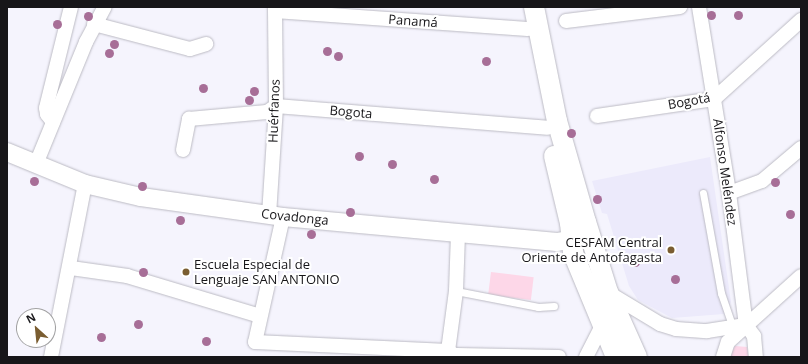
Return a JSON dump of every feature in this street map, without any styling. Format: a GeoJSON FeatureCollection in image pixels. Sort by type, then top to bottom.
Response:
{"type":"FeatureCollection","features":[{"type":"Feature","properties":{"kind":"main road"},"geometry":{"type":"LineString","coordinates":[[522,7],[547,128],[570,223],[581,238],[608,292],[637,357]]}},
{"type":"Feature","properties":{"kind":"main road"},"geometry":{"type":"LineString","coordinates":[[534,7],[581,238],[588,293],[616,357]]}},
{"type":"Feature","properties":{"kind":"street"},"geometry":{"type":"LineString","coordinates":[[53,122],[47,114],[46,108],[71,7]]}},
{"type":"Feature","properties":{"kind":"street"},"geometry":{"type":"LineString","coordinates":[[36,164],[94,24],[105,7]]}},
{"type":"Feature","properties":{"kind":"street"},"geometry":{"type":"LineString","coordinates":[[566,21],[680,7]]}},
{"type":"Feature","properties":{"kind":"street","name":"Alfonso Meléndez"},"geometry":{"type":"LineString","coordinates":[[699,7],[729,193],[744,330],[756,357]]}},
{"type":"Feature","properties":{"kind":"street","name":"Panamá"},"geometry":{"type":"LineString","coordinates":[[275,9],[527,29]]}},
{"type":"Feature","properties":{"kind":"street","name":"Huérfanos"},"geometry":{"type":"LineString","coordinates":[[275,9],[276,216],[255,342],[454,354]]}},
{"type":"Feature","properties":{"kind":"street","name":"Bogotá"},"geometry":{"type":"LineString","coordinates":[[597,116],[714,99],[801,20]]}},
{"type":"Feature","properties":{"kind":"street"},"geometry":{"type":"LineString","coordinates":[[94,24],[190,49],[206,44]]}},
{"type":"Feature","properties":{"kind":"street","name":"Bogota"},"geometry":{"type":"LineString","coordinates":[[183,150],[189,119],[267,112],[276,106],[547,128]]}},
{"type":"Feature","properties":{"kind":"street"},"geometry":{"type":"LineString","coordinates":[[729,193],[762,181],[801,148]]}},
{"type":"Feature","properties":{"kind":"street","name":"Covadonga"},"geometry":{"type":"LineString","coordinates":[[7,152],[86,184],[142,197],[276,216],[458,234],[581,238]]}},
{"type":"Feature","properties":{"kind":"street"},"geometry":{"type":"LineString","coordinates":[[51,357],[71,268],[86,184]]}},
{"type":"Feature","properties":{"kind":"street"},"geometry":{"type":"LineString","coordinates":[[458,234],[454,354],[559,357]]}},
{"type":"Feature","properties":{"kind":"street"},"geometry":{"type":"LineString","coordinates":[[71,268],[127,276],[260,316]]}},
{"type":"Feature","properties":{"kind":"street"},"geometry":{"type":"LineString","coordinates":[[723,357],[728,342],[744,330],[801,276]]}},
{"type":"Feature","properties":{"kind":"street"},"geometry":{"type":"LineString","coordinates":[[588,293],[608,292],[660,324],[689,332],[744,330]]}},
{"type":"Feature","properties":{"kind":"street"},"geometry":{"type":"LineString","coordinates":[[586,357],[602,326]]}},
{"type":"Feature","properties":{"kind":"street","name":"Alfonso Meléndez"},"geometry":{"type":"LineString","coordinates":[[744,330],[765,357]]}},
{"type":"Feature","properties":{"kind":"lane"},"geometry":{"type":"LineString","coordinates":[[702,193],[721,293],[744,330]]}},
{"type":"Feature","properties":{"kind":"lane"},"geometry":{"type":"LineString","coordinates":[[456,291],[538,307],[554,306]]}},
{"type":"Feature","properties":{"kind":"shaded area","name":"CESFAM Central Oriente de Antofagasta"},"geometry":{"type":"Polygon","coordinates":[[[710,157],[731,302],[724,314],[672,318],[638,300],[629,286],[607,214],[602,213],[592,181],[710,157]]]}},
{"type":"Feature","properties":{"kind":"shaded area"},"geometry":{"type":"Polygon","coordinates":[[[491,272],[534,277],[531,300],[488,295],[491,272]]]}},
{"type":"Feature","properties":{"kind":"shaded area"},"geometry":{"type":"Polygon","coordinates":[[[735,346],[747,347],[749,357],[729,357],[735,346]]]}},
{"type":"Feature","properties":{"kind":"place","name":"CESFAM Central Oriente de Antofagasta"},"geometry":{"type":"Point","coordinates":[671,250]}},
{"type":"Feature","properties":{"kind":"place","name":"Escuela Especial de Lenguaje SAN ANTONIO"},"geometry":{"type":"Point","coordinates":[186,272]}}]}
